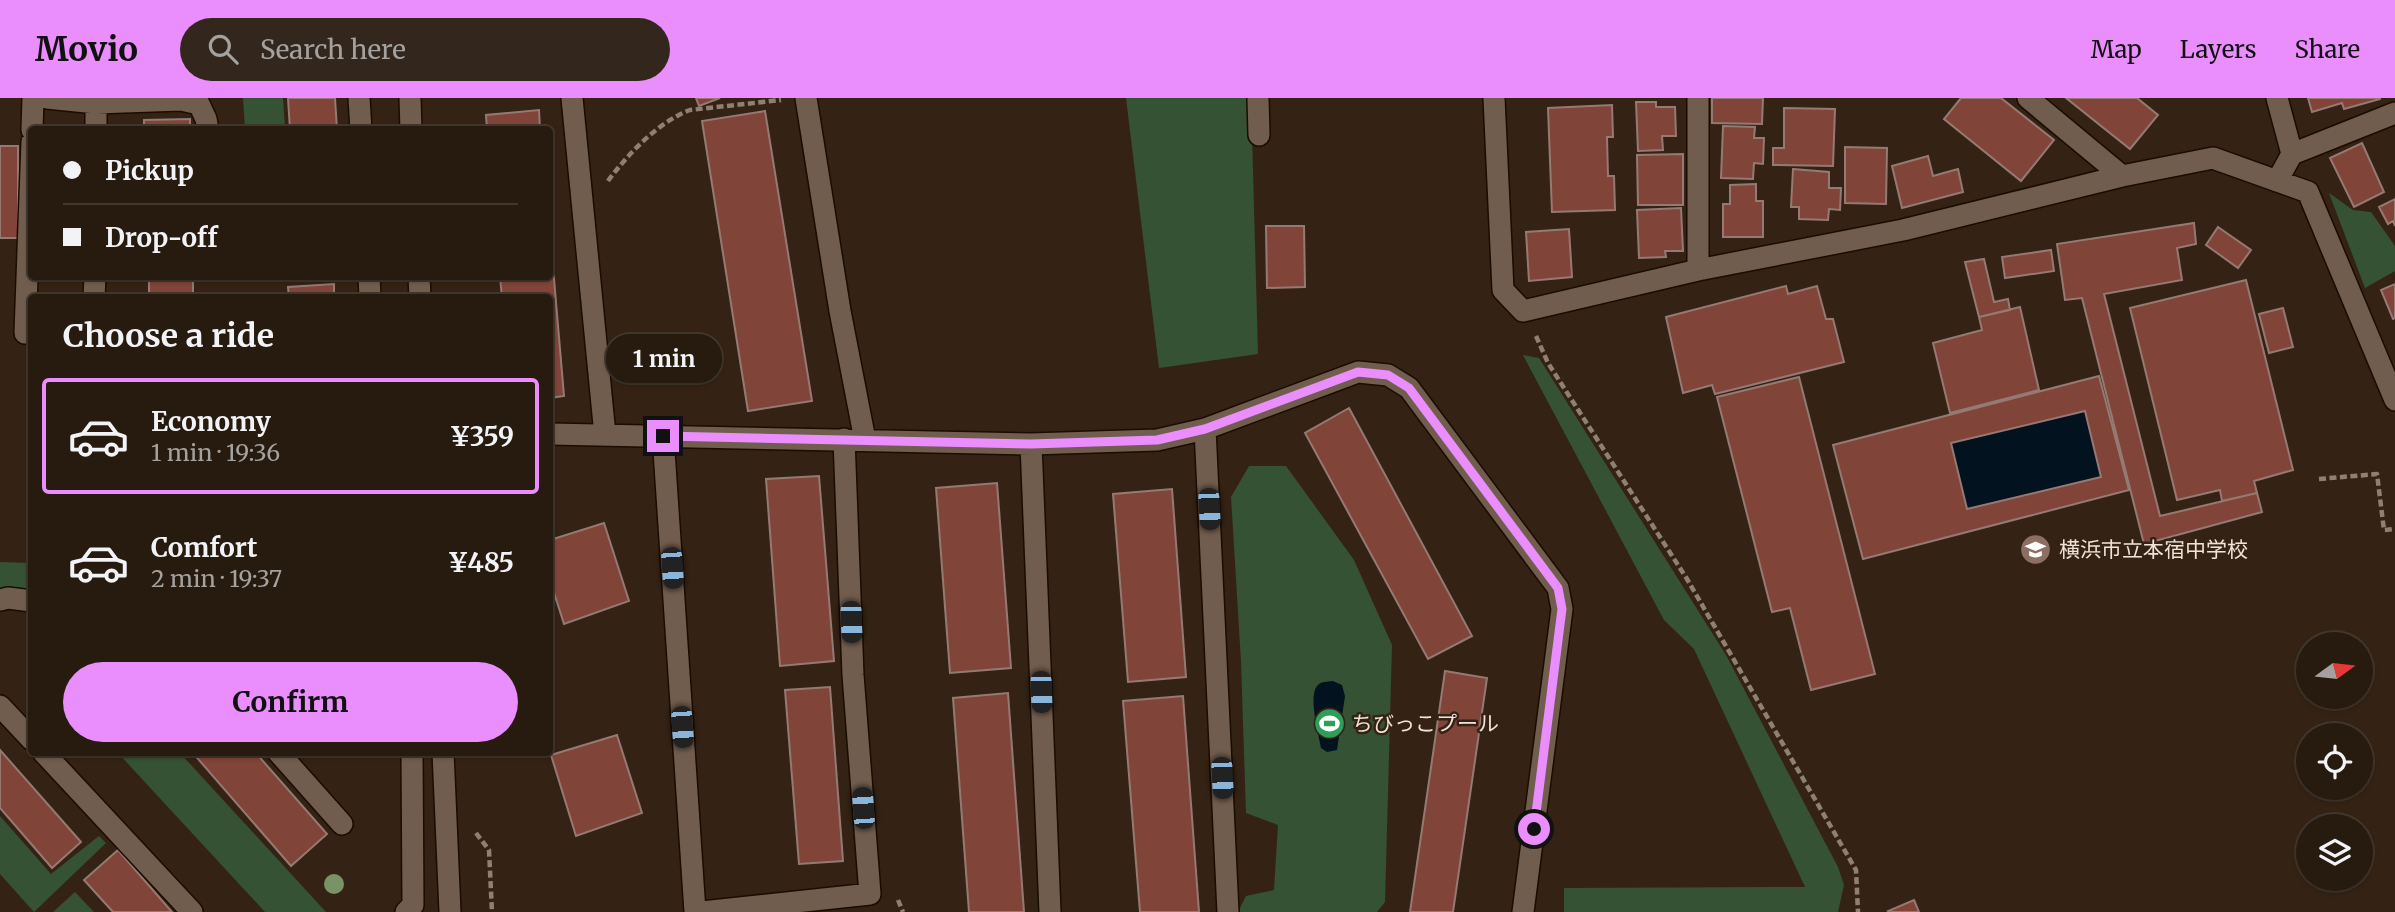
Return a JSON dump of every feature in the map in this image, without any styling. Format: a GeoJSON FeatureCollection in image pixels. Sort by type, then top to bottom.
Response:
{"type":"FeatureCollection","features":[{"type":"Feature","properties":{"kind":"street"},"geometry":{"type":"LineString","coordinates":[[32,126],[33,98]]}},
{"type":"Feature","properties":{"kind":"street"},"geometry":{"type":"LineString","coordinates":[[49,98],[96,103],[181,100],[199,104],[207,126]]}},
{"type":"Feature","properties":{"kind":"street"},"geometry":{"type":"LineString","coordinates":[[359,98],[361,126]]}},
{"type":"Feature","properties":{"kind":"street"},"geometry":{"type":"LineString","coordinates":[[410,98],[411,126]]}},
{"type":"Feature","properties":{"kind":"street"},"geometry":{"type":"LineString","coordinates":[[572,98],[605,435]]}},
{"type":"Feature","properties":{"kind":"street"},"geometry":{"type":"LineString","coordinates":[[1258,98],[1259,135]]}},
{"type":"Feature","properties":{"kind":"street"},"geometry":{"type":"LineString","coordinates":[[1494,98],[1503,290],[1523,311],[1698,270],[1903,230],[2122,176],[2213,158],[2308,192],[2387,360],[2395,400]]}},
{"type":"Feature","properties":{"kind":"street"},"geometry":{"type":"LineString","coordinates":[[1698,98],[1698,270]]}},
{"type":"Feature","properties":{"kind":"street"},"geometry":{"type":"LineString","coordinates":[[2028,98],[2122,176]]}},
{"type":"Feature","properties":{"kind":"street"},"geometry":{"type":"LineString","coordinates":[[2277,98],[2292,154]]}},
{"type":"Feature","properties":{"kind":"street"},"geometry":{"type":"LineString","coordinates":[[702,912],[870,894],[853,675],[854,439],[840,311],[796,99]]}},
{"type":"Feature","properties":{"kind":"street"},"geometry":{"type":"LineString","coordinates":[[96,103],[96,126]]}},
{"type":"Feature","properties":{"kind":"street"},"geometry":{"type":"LineString","coordinates":[[2277,181],[2292,154],[2395,113]]}},
{"type":"Feature","properties":{"kind":"street"},"geometry":{"type":"LineString","coordinates":[[25,333],[28,251]]}},
{"type":"Feature","properties":{"kind":"street"},"geometry":{"type":"LineString","coordinates":[[553,435],[1031,444],[1157,440],[1205,429],[1358,372],[1388,375],[1409,388],[1558,588],[1562,609],[1523,912]]}},
{"type":"Feature","properties":{"kind":"street"},"geometry":{"type":"LineString","coordinates":[[1205,429],[1228,912]]}},
{"type":"Feature","properties":{"kind":"street"},"geometry":{"type":"LineString","coordinates":[[663,436],[695,912]]}},
{"type":"Feature","properties":{"kind":"street"},"geometry":{"type":"LineString","coordinates":[[1031,444],[1050,912]]}},
{"type":"Feature","properties":{"kind":"street"},"geometry":{"type":"LineString","coordinates":[[0,600],[8,598],[28,600]]}},
{"type":"Feature","properties":{"kind":"street"},"geometry":{"type":"LineString","coordinates":[[0,706],[28,736]]}},
{"type":"Feature","properties":{"kind":"street"},"geometry":{"type":"LineString","coordinates":[[47,756],[192,912]]}},
{"type":"Feature","properties":{"kind":"street"},"geometry":{"type":"LineString","coordinates":[[282,756],[342,824]]}},
{"type":"Feature","properties":{"kind":"street"},"geometry":{"type":"LineString","coordinates":[[406,912],[413,905],[412,756]]}},
{"type":"Feature","properties":{"kind":"street"},"geometry":{"type":"LineString","coordinates":[[443,756],[450,912]]}},
{"type":"Feature","properties":{"kind":"path"},"geometry":{"type":"LineString","coordinates":[[605,186],[639,144],[681,113],[796,99]]}},
{"type":"Feature","properties":{"kind":"path"},"geometry":{"type":"LineString","coordinates":[[1523,311],[1548,363],[1687,579],[1856,870],[1858,912]]}},
{"type":"Feature","properties":{"kind":"path"},"geometry":{"type":"LineString","coordinates":[[2319,479],[2377,474],[2384,530],[2395,529]]}},
{"type":"Feature","properties":{"kind":"path"},"geometry":{"type":"LineString","coordinates":[[474,832],[489,850],[492,912]]}},
{"type":"Feature","properties":{"kind":"green space"},"geometry":{"type":"Polygon","coordinates":[[[243,98],[283,98],[285,126],[245,126],[243,98]]]}},
{"type":"Feature","properties":{"kind":"green space"},"geometry":{"type":"Polygon","coordinates":[[[1126,98],[1251,98],[1258,354],[1159,368],[1126,98]]]}},
{"type":"Feature","properties":{"kind":"green space"},"geometry":{"type":"Polygon","coordinates":[[[2329,193],[2353,210],[2371,212],[2395,246],[2395,271],[2365,288],[2329,193]]]}},
{"type":"Feature","properties":{"kind":"green space"},"geometry":{"type":"Polygon","coordinates":[[[1523,355],[1539,358],[1726,655],[1838,867],[1844,885],[1838,912],[1564,912],[1564,888],[1805,887],[1694,649],[1664,620],[1523,355]]]}},
{"type":"Feature","properties":{"kind":"green space"},"geometry":{"type":"Polygon","coordinates":[[[1249,466],[1286,466],[1354,560],[1392,645],[1385,902],[1377,912],[1238,912],[1246,896],[1274,890],[1278,825],[1246,813],[1241,661],[1231,497],[1249,466]]]}},
{"type":"Feature","properties":{"kind":"green space"},"geometry":{"type":"Polygon","coordinates":[[[0,562],[28,563],[28,588],[0,588],[0,562]]]}},
{"type":"Feature","properties":{"kind":"green space"},"geometry":{"type":"Polygon","coordinates":[[[121,756],[183,756],[326,912],[265,912],[121,756]]]}},
{"type":"Feature","properties":{"kind":"green space"},"geometry":{"type":"Polygon","coordinates":[[[0,816],[51,874],[99,836],[106,843],[34,912],[0,874],[0,816]]]}},
{"type":"Feature","properties":{"kind":"green space"},"geometry":{"type":"Polygon","coordinates":[[[75,892],[94,912],[53,912],[75,892]]]}},
{"type":"Feature","properties":{"kind":"water"},"geometry":{"type":"Polygon","coordinates":[[[2085,411],[2101,477],[1967,509],[1951,443],[2085,411]]]}},
{"type":"Feature","properties":{"kind":"water","name":"ちびっこプール"},"geometry":{"type":"Polygon","coordinates":[[[1333,681],[1342,685],[1345,696],[1337,750],[1327,752],[1321,748],[1314,698],[1319,684],[1333,681]]]}},
{"type":"Feature","properties":{"kind":"building"},"geometry":{"type":"Polygon","coordinates":[[[288,98],[335,98],[337,126],[290,126],[288,98]]]}},
{"type":"Feature","properties":{"kind":"building"},"geometry":{"type":"Polygon","coordinates":[[[696,98],[720,98],[699,106],[696,98]]]}},
{"type":"Feature","properties":{"kind":"building"},"geometry":{"type":"Polygon","coordinates":[[[1712,98],[1763,98],[1762,124],[1712,123],[1712,98]]]}},
{"type":"Feature","properties":{"kind":"building"},"geometry":{"type":"Polygon","coordinates":[[[1961,98],[2001,98],[2054,140],[2021,181],[1944,119],[1961,98]]]}},
{"type":"Feature","properties":{"kind":"building"},"geometry":{"type":"Polygon","coordinates":[[[2066,98],[2137,98],[2158,115],[2130,149],[2066,98]]]}},
{"type":"Feature","properties":{"kind":"building"},"geometry":{"type":"Polygon","coordinates":[[[2308,98],[2380,99],[2344,109],[2342,103],[2312,112],[2308,98]]]}},
{"type":"Feature","properties":{"kind":"building"},"geometry":{"type":"Polygon","coordinates":[[[1636,102],[1656,102],[1656,107],[1675,107],[1676,136],[1662,136],[1663,150],[1638,151],[1636,102]]]}},
{"type":"Feature","properties":{"kind":"building"},"geometry":{"type":"Polygon","coordinates":[[[1612,105],[1613,137],[1607,137],[1608,176],[1614,176],[1615,210],[1552,212],[1548,108],[1612,105]]]}},
{"type":"Feature","properties":{"kind":"building"},"geometry":{"type":"Polygon","coordinates":[[[1784,108],[1835,109],[1833,166],[1773,165],[1773,148],[1784,148],[1784,108]]]}},
{"type":"Feature","properties":{"kind":"building"},"geometry":{"type":"Polygon","coordinates":[[[539,110],[540,126],[487,126],[486,115],[539,110]]]}},
{"type":"Feature","properties":{"kind":"building"},"geometry":{"type":"Polygon","coordinates":[[[765,111],[812,401],[748,411],[702,121],[765,111]]]}},
{"type":"Feature","properties":{"kind":"building"},"geometry":{"type":"Polygon","coordinates":[[[190,119],[190,126],[144,126],[144,120],[190,119]]]}},
{"type":"Feature","properties":{"kind":"building"},"geometry":{"type":"Polygon","coordinates":[[[1723,126],[1755,127],[1754,138],[1764,138],[1763,164],[1754,163],[1753,179],[1721,178],[1723,126]]]}},
{"type":"Feature","properties":{"kind":"building"},"geometry":{"type":"Polygon","coordinates":[[[2362,143],[2384,192],[2354,207],[2330,158],[2362,143]]]}},
{"type":"Feature","properties":{"kind":"building"},"geometry":{"type":"Polygon","coordinates":[[[0,146],[18,146],[18,238],[0,238],[0,146]]]}},
{"type":"Feature","properties":{"kind":"building"},"geometry":{"type":"Polygon","coordinates":[[[1845,147],[1887,148],[1886,204],[1845,203],[1845,147]]]}},
{"type":"Feature","properties":{"kind":"building"},"geometry":{"type":"Polygon","coordinates":[[[1683,154],[1683,205],[1638,205],[1637,155],[1683,154]]]}},
{"type":"Feature","properties":{"kind":"building"},"geometry":{"type":"Polygon","coordinates":[[[1928,156],[1933,176],[1958,169],[1963,192],[1902,208],[1892,166],[1928,156]]]}},
{"type":"Feature","properties":{"kind":"building"},"geometry":{"type":"Polygon","coordinates":[[[1793,169],[1829,172],[1829,188],[1841,188],[1840,210],[1829,209],[1828,220],[1799,219],[1799,207],[1791,207],[1793,169]]]}},
{"type":"Feature","properties":{"kind":"building"},"geometry":{"type":"Polygon","coordinates":[[[1756,184],[1756,201],[1763,201],[1763,237],[1723,237],[1723,204],[1730,204],[1730,185],[1756,184]]]}},
{"type":"Feature","properties":{"kind":"building"},"geometry":{"type":"Polygon","coordinates":[[[2395,199],[2395,226],[2393,221],[2388,224],[2379,207],[2395,199]]]}},
{"type":"Feature","properties":{"kind":"building"},"geometry":{"type":"Polygon","coordinates":[[[1681,208],[1683,251],[1665,251],[1666,257],[1639,258],[1637,210],[1681,208]]]}},
{"type":"Feature","properties":{"kind":"building"},"geometry":{"type":"Polygon","coordinates":[[[2194,223],[2196,244],[2177,248],[2182,280],[2104,294],[2160,516],[2257,493],[2262,512],[2144,544],[2082,298],[2065,300],[2057,244],[2194,223]]]}},
{"type":"Feature","properties":{"kind":"building"},"geometry":{"type":"Polygon","coordinates":[[[1266,226],[1304,226],[1305,287],[1267,288],[1266,226]]]}},
{"type":"Feature","properties":{"kind":"building"},"geometry":{"type":"Polygon","coordinates":[[[2218,227],[2251,250],[2238,268],[2206,245],[2218,227]]]}},
{"type":"Feature","properties":{"kind":"building"},"geometry":{"type":"Polygon","coordinates":[[[1569,229],[1572,277],[1529,281],[1526,232],[1569,229]]]}},
{"type":"Feature","properties":{"kind":"building"},"geometry":{"type":"Polygon","coordinates":[[[2051,250],[2054,271],[2005,278],[2002,257],[2051,250]]]}},
{"type":"Feature","properties":{"kind":"building"},"geometry":{"type":"Polygon","coordinates":[[[1984,259],[1994,302],[2008,299],[2010,310],[1979,317],[1965,262],[1984,259]]]}},
{"type":"Feature","properties":{"kind":"building"},"geometry":{"type":"Polygon","coordinates":[[[553,267],[564,396],[553,398],[553,294],[502,294],[500,280],[553,280],[553,267]]]}},
{"type":"Feature","properties":{"kind":"building"},"geometry":{"type":"Polygon","coordinates":[[[149,280],[193,280],[193,294],[149,294],[149,280]]]}},
{"type":"Feature","properties":{"kind":"building"},"geometry":{"type":"Polygon","coordinates":[[[2246,280],[2293,470],[2254,481],[2257,493],[2222,501],[2220,490],[2177,500],[2130,308],[2246,280]]]}},
{"type":"Feature","properties":{"kind":"building"},"geometry":{"type":"Polygon","coordinates":[[[334,284],[334,294],[289,294],[288,287],[334,284]]]}},
{"type":"Feature","properties":{"kind":"building"},"geometry":{"type":"Polygon","coordinates":[[[2395,284],[2395,318],[2393,319],[2381,290],[2395,284]]]}},
{"type":"Feature","properties":{"kind":"building"},"geometry":{"type":"Polygon","coordinates":[[[1786,286],[1788,294],[1817,286],[1826,319],[1833,319],[1844,362],[1715,394],[1712,385],[1683,393],[1666,317],[1786,286]]]}},
{"type":"Feature","properties":{"kind":"building"},"geometry":{"type":"Polygon","coordinates":[[[2020,307],[2039,390],[1950,413],[1933,343],[1982,330],[1979,317],[2020,307]]]}},
{"type":"Feature","properties":{"kind":"building"},"geometry":{"type":"Polygon","coordinates":[[[2283,308],[2293,347],[2269,353],[2259,314],[2283,308]]]}},
{"type":"Feature","properties":{"kind":"building"},"geometry":{"type":"Polygon","coordinates":[[[2099,376],[2129,490],[1863,559],[1833,445],[2099,376]],[[2085,411],[1951,443],[1967,509],[2101,477],[2085,411]]]}},
{"type":"Feature","properties":{"kind":"building"},"geometry":{"type":"Polygon","coordinates":[[[1799,377],[1875,674],[1811,690],[1790,608],[1772,612],[1717,397],[1799,377]]]}},
{"type":"Feature","properties":{"kind":"building"},"geometry":{"type":"Polygon","coordinates":[[[1349,408],[1472,636],[1428,659],[1305,433],[1349,408]]]}},
{"type":"Feature","properties":{"kind":"building"},"geometry":{"type":"Polygon","coordinates":[[[819,476],[834,661],[780,666],[766,479],[819,476]]]}},
{"type":"Feature","properties":{"kind":"building"},"geometry":{"type":"Polygon","coordinates":[[[997,483],[1011,668],[950,673],[936,488],[997,483]]]}},
{"type":"Feature","properties":{"kind":"building"},"geometry":{"type":"Polygon","coordinates":[[[1172,489],[1186,677],[1128,682],[1113,494],[1172,489]]]}},
{"type":"Feature","properties":{"kind":"building"},"geometry":{"type":"Polygon","coordinates":[[[604,523],[629,601],[564,624],[553,589],[553,539],[604,523]]]}},
{"type":"Feature","properties":{"kind":"building"},"geometry":{"type":"Polygon","coordinates":[[[1445,671],[1487,678],[1453,912],[1410,912],[1445,671]]]}},
{"type":"Feature","properties":{"kind":"building"},"geometry":{"type":"Polygon","coordinates":[[[830,687],[843,861],[799,864],[785,690],[830,687]]]}},
{"type":"Feature","properties":{"kind":"building"},"geometry":{"type":"Polygon","coordinates":[[[1008,693],[1024,912],[969,912],[953,698],[1008,693]]]}},
{"type":"Feature","properties":{"kind":"building"},"geometry":{"type":"Polygon","coordinates":[[[1183,696],[1199,912],[1140,912],[1123,701],[1183,696]]]}},
{"type":"Feature","properties":{"kind":"building"},"geometry":{"type":"Polygon","coordinates":[[[617,735],[642,813],[576,836],[553,754],[617,735]]]}},
{"type":"Feature","properties":{"kind":"building"},"geometry":{"type":"Polygon","coordinates":[[[0,750],[81,842],[52,868],[0,808],[0,750]]]}},
{"type":"Feature","properties":{"kind":"building"},"geometry":{"type":"Polygon","coordinates":[[[195,756],[259,756],[327,834],[291,866],[195,756]]]}},
{"type":"Feature","properties":{"kind":"building"},"geometry":{"type":"Polygon","coordinates":[[[118,850],[172,912],[113,912],[84,880],[118,850]]]}},
{"type":"Feature","properties":{"kind":"building"},"geometry":{"type":"Polygon","coordinates":[[[1914,900],[1919,912],[1888,911],[1914,900]]]}},
{"type":"Feature","properties":{"kind":"place","name":"横浜市立本宿中学校"},"geometry":{"type":"Point","coordinates":[2036,549]}},
{"type":"Feature","properties":{"kind":"place","name":"ちびっこプール"},"geometry":{"type":"Point","coordinates":[1329,723]}},
{"type":"Feature","properties":{"kind":"route"},"geometry":{"type":"LineString","coordinates":[[663,436],[1031,444],[1157,440],[1205,429],[1358,372],[1388,375],[1409,388],[1558,588],[1562,609],[1534,829]]}}]}
